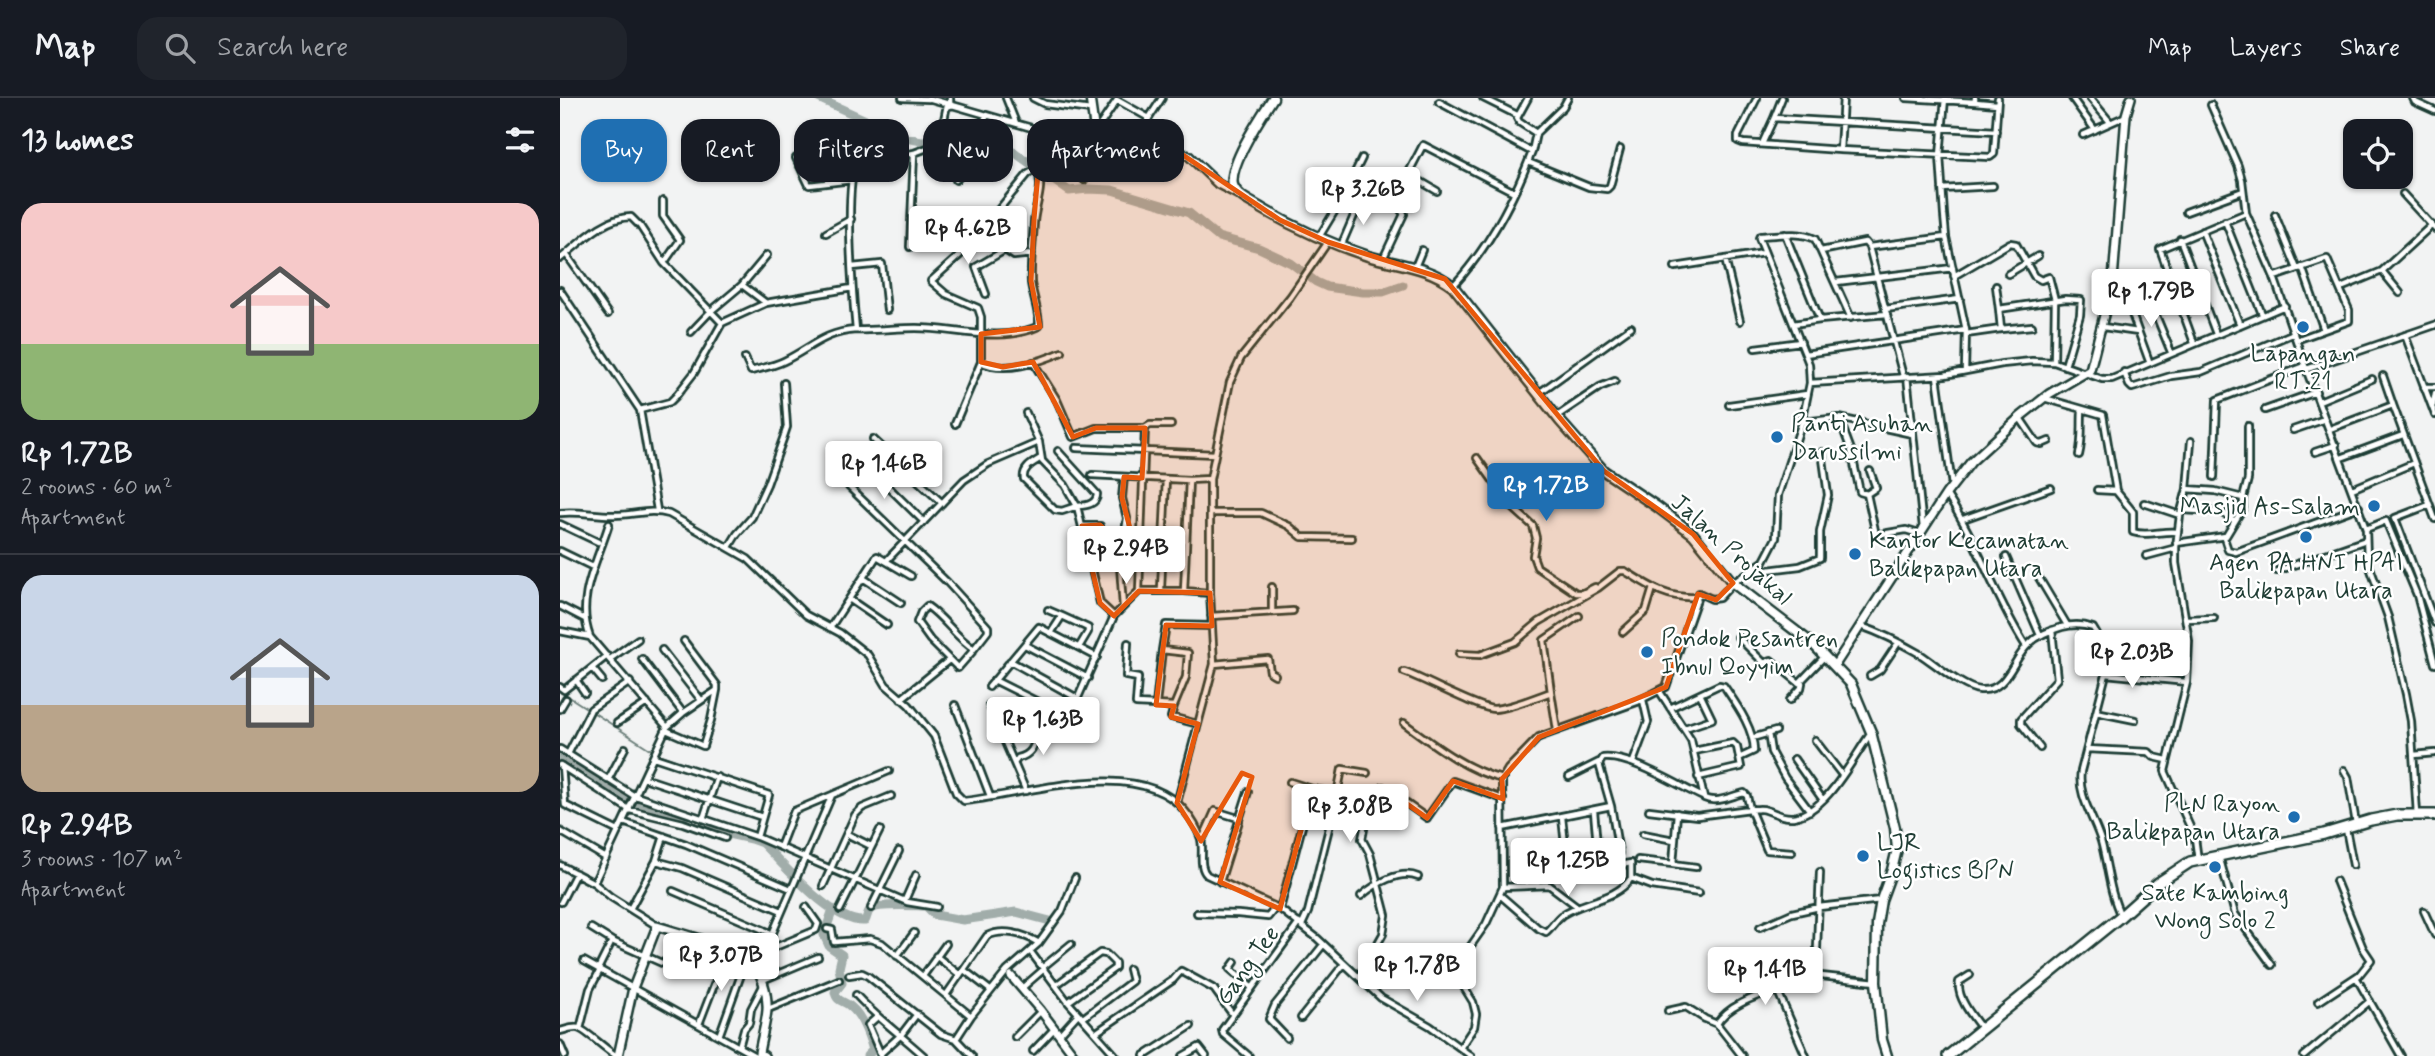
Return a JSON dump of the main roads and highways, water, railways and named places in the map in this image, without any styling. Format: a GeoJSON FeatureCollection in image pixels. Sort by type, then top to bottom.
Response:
{"type":"FeatureCollection","features":[{"type":"Feature","properties":{"kind":"highway"},"geometry":{"type":"LineString","coordinates":[[1948,1056],[2158,883],[2198,860],[2390,817],[2435,816]]}},
{"type":"Feature","properties":{"kind":"main road","name":"Jalan Projakal"},"geometry":{"type":"LineString","coordinates":[[1273,98],[1236,166],[1233,185],[1240,195],[1280,220],[1340,247],[1415,267],[1445,279],[1604,471],[1693,534],[1733,583],[1814,645],[1851,684],[1871,732],[1895,828],[1897,849],[1881,900],[1877,924],[1877,982],[1882,1040],[1887,1056]]}},
{"type":"Feature","properties":{"kind":"waterway"},"geometry":{"type":"LineString","coordinates":[[818,98],[905,138],[922,141],[971,132],[983,135],[1000,142],[1069,191],[1112,190],[1189,213],[1218,237],[1259,248],[1291,263],[1327,287],[1383,292],[1403,285]]}},
{"type":"Feature","properties":{"kind":"waterway"},"geometry":{"type":"LineString","coordinates":[[560,691],[653,751]]}},
{"type":"Feature","properties":{"kind":"waterway"},"geometry":{"type":"LineString","coordinates":[[658,754],[751,787]]}},
{"type":"Feature","properties":{"kind":"waterway"},"geometry":{"type":"LineString","coordinates":[[560,758],[630,802],[685,822]]}},
{"type":"Feature","properties":{"kind":"waterway"},"geometry":{"type":"LineString","coordinates":[[701,828],[762,843],[824,903],[852,919],[865,921],[872,908],[905,905],[926,906],[935,915],[963,920],[1016,912],[1050,921]]}},
{"type":"Feature","properties":{"kind":"waterway"},"geometry":{"type":"LineString","coordinates":[[833,909],[824,935],[829,946],[842,955],[839,968],[842,983],[835,992],[839,1000],[855,1011],[865,1027],[873,1050],[867,1056]]}},
{"type":"Feature","properties":{"kind":"place","name":"Lapangan RT.21"},"geometry":{"type":"Point","coordinates":[2303,327]}},
{"type":"Feature","properties":{"kind":"place","name":"Panti Asuhan Darussilmi"},"geometry":{"type":"Point","coordinates":[1777,437]}},
{"type":"Feature","properties":{"kind":"place","name":"Masjid As-Salam"},"geometry":{"type":"Point","coordinates":[2374,506]}},
{"type":"Feature","properties":{"kind":"place","name":"Agen PA HNI HPAI Balikpapan Utara"},"geometry":{"type":"Point","coordinates":[2306,537]}},
{"type":"Feature","properties":{"kind":"place","name":"Kantor Kecamatan Balikpapan Utara"},"geometry":{"type":"Point","coordinates":[1855,554]}},
{"type":"Feature","properties":{"kind":"place","name":"Pondok Pesantren Ibnul Qoyyim"},"geometry":{"type":"Point","coordinates":[1647,652]}},
{"type":"Feature","properties":{"kind":"place","name":"PLN Rayon Balikpapan Utara"},"geometry":{"type":"Point","coordinates":[2294,817]}},
{"type":"Feature","properties":{"kind":"place","name":"LJR Logistics BPN"},"geometry":{"type":"Point","coordinates":[1863,856]}},
{"type":"Feature","properties":{"kind":"place","name":"Sate Kambing Wong Solo 2"},"geometry":{"type":"Point","coordinates":[2215,867]}}]}
